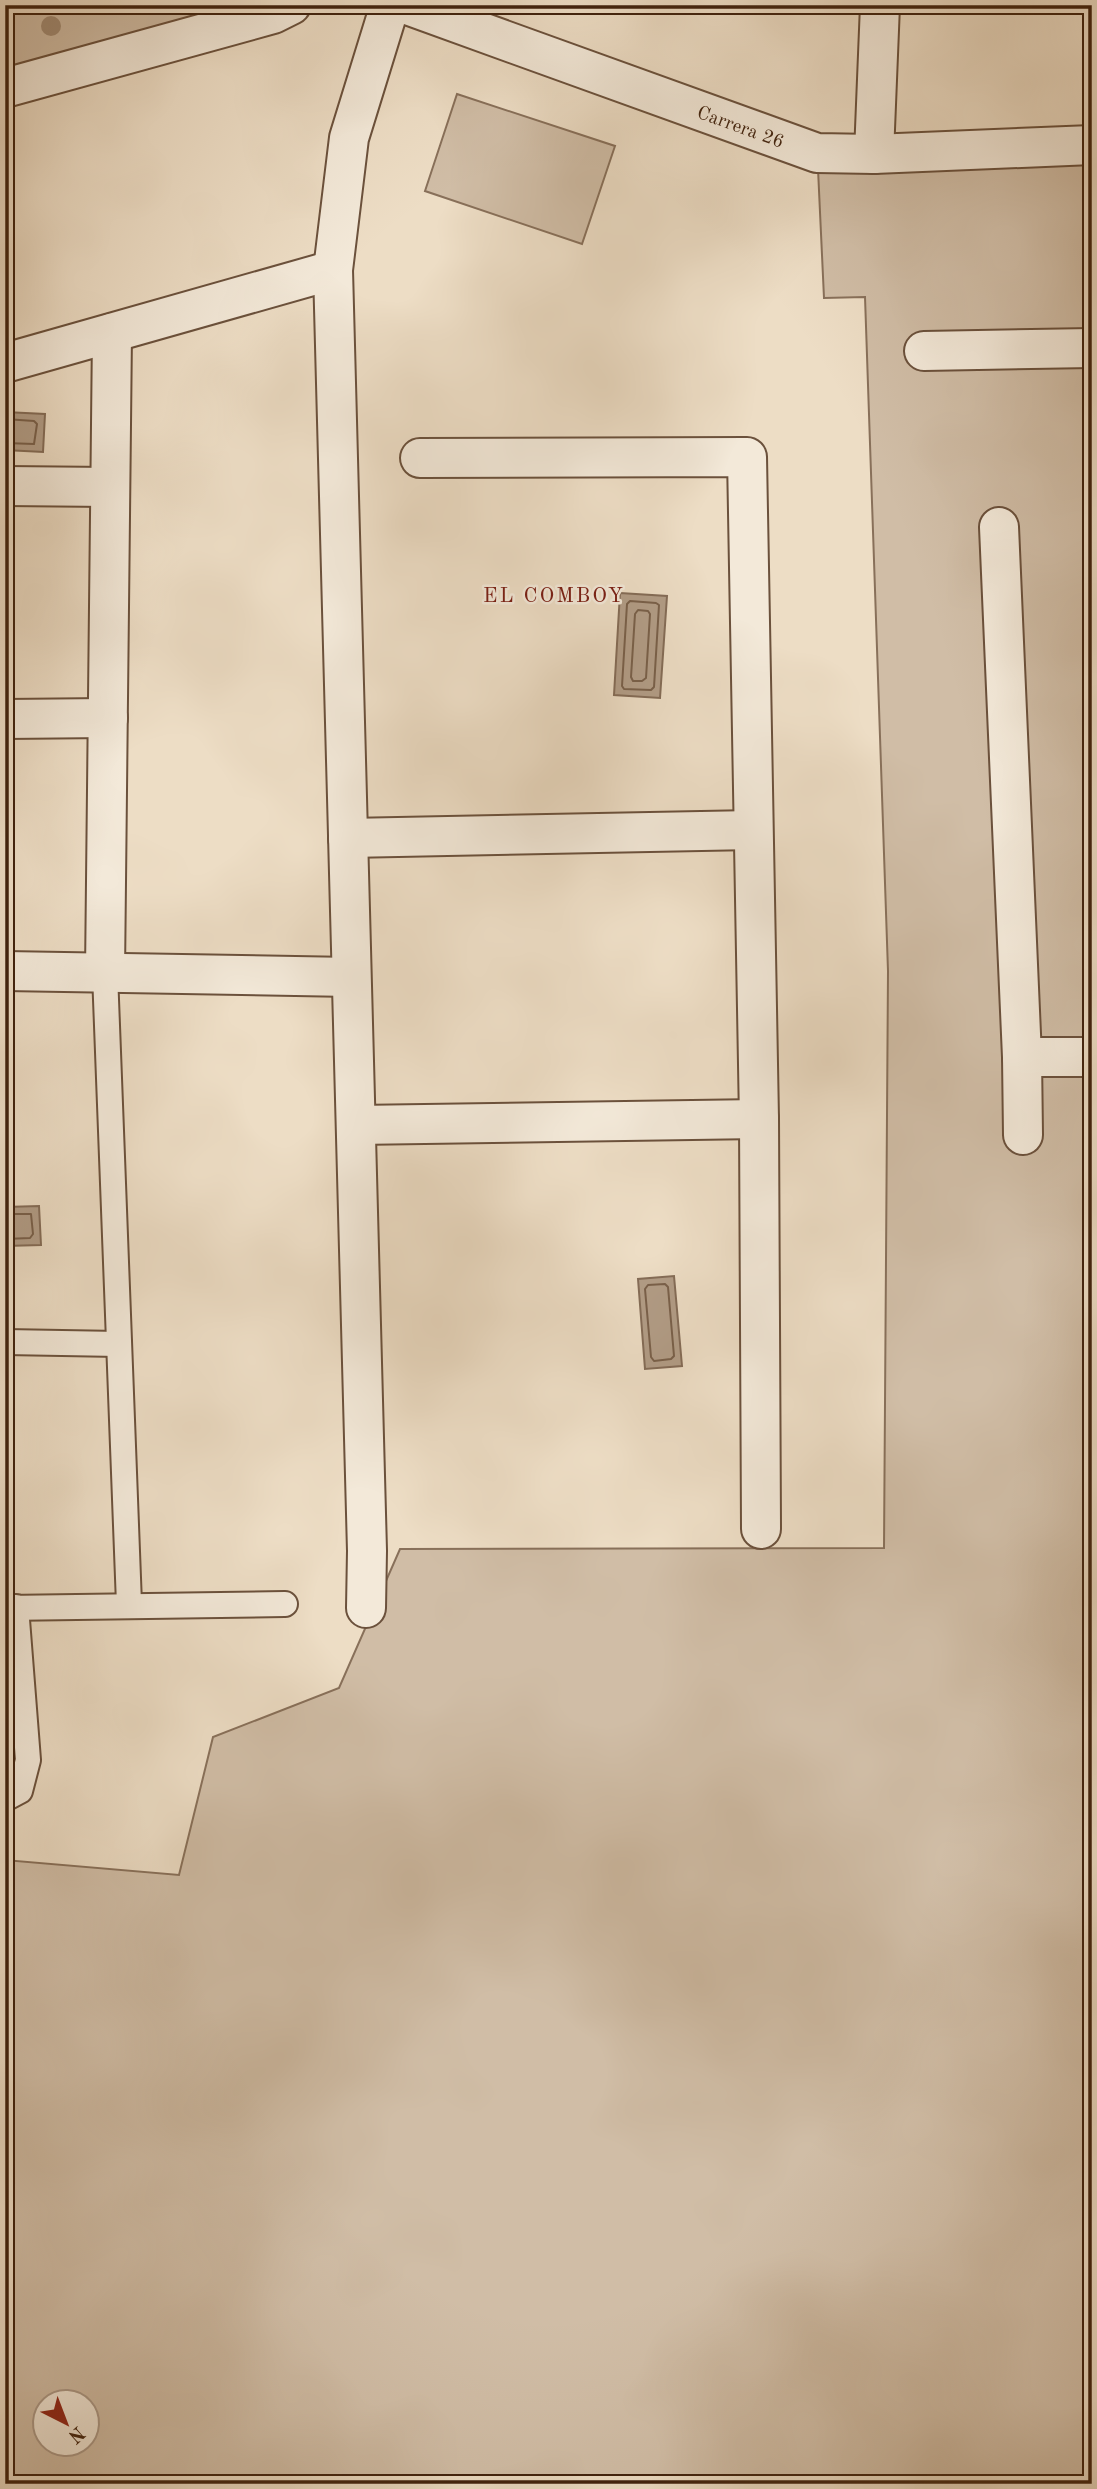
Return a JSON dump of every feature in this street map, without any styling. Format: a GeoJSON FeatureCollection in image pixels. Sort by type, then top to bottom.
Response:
{"type":"FeatureCollection","features":[{"type":"Feature","properties":{"kind":"street"},"geometry":{"type":"LineString","coordinates":[[5,88],[273,14],[292,5]]}},
{"type":"Feature","properties":{"kind":"street"},"geometry":{"type":"LineString","coordinates":[[366,1608],[367,1551],[333,270],[349,138],[390,5]]}},
{"type":"Feature","properties":{"kind":"street","name":"Carrera 26"},"geometry":{"type":"LineString","coordinates":[[407,5],[817,153],[1092,145]]}},
{"type":"Feature","properties":{"kind":"street"},"geometry":{"type":"LineString","coordinates":[[874,153],[880,5]]}},
{"type":"Feature","properties":{"kind":"street"},"geometry":{"type":"LineString","coordinates":[[5,363],[333,270]]}},
{"type":"Feature","properties":{"kind":"street"},"geometry":{"type":"LineString","coordinates":[[105,972],[112,333]]}},
{"type":"Feature","properties":{"kind":"street"},"geometry":{"type":"LineString","coordinates":[[924,351],[1092,348]]}},
{"type":"Feature","properties":{"kind":"street"},"geometry":{"type":"LineString","coordinates":[[421,458],[747,457],[759,1119],[761,1529]]}},
{"type":"Feature","properties":{"kind":"street"},"geometry":{"type":"LineString","coordinates":[[5,486],[110,487]]}},
{"type":"Feature","properties":{"kind":"street"},"geometry":{"type":"LineString","coordinates":[[999,527],[1023,1057],[1023,1135]]}},
{"type":"Feature","properties":{"kind":"street"},"geometry":{"type":"LineString","coordinates":[[5,719],[108,718]]}},
{"type":"Feature","properties":{"kind":"street"},"geometry":{"type":"LineString","coordinates":[[348,838],[753,831]]}},
{"type":"Feature","properties":{"kind":"street"},"geometry":{"type":"LineString","coordinates":[[5,971],[352,977]]}},
{"type":"Feature","properties":{"kind":"street"},"geometry":{"type":"LineString","coordinates":[[1023,1057],[1092,1057]]}},
{"type":"Feature","properties":{"kind":"street"},"geometry":{"type":"LineString","coordinates":[[356,1125],[759,1119]]}},
{"type":"Feature","properties":{"kind":"lane"},"geometry":{"type":"LineString","coordinates":[[105,972],[129,1604]]}},
{"type":"Feature","properties":{"kind":"lane"},"geometry":{"type":"LineString","coordinates":[[5,1342],[119,1343]]}},
{"type":"Feature","properties":{"kind":"lane"},"geometry":{"type":"LineString","coordinates":[[5,1800],[20,1791],[28,1760],[10,1607],[285,1604]]}},
{"type":"Feature","properties":{"kind":"shaded area"},"geometry":{"type":"Polygon","coordinates":[[[5,5],[244,5],[5,73],[5,5]]]}},
{"type":"Feature","properties":{"kind":"shaded area"},"geometry":{"type":"Polygon","coordinates":[[[457,94],[615,146],[582,244],[425,191],[457,94]]]}},
{"type":"Feature","properties":{"kind":"shaded area"},"geometry":{"type":"Polygon","coordinates":[[[1092,160],[1092,2484],[5,2484],[5,1860],[179,1875],[213,1737],[339,1688],[400,1549],[884,1548],[888,971],[865,297],[824,298],[818,169],[1092,160]]]}},
{"type":"Feature","properties":{"kind":"water"},"geometry":{"type":"Polygon","coordinates":[[[5,412],[45,414],[43,452],[5,450],[5,412]]]}},
{"type":"Feature","properties":{"kind":"water"},"geometry":{"type":"Polygon","coordinates":[[[620,593],[667,596],[660,698],[614,695],[620,593]]]}},
{"type":"Feature","properties":{"kind":"water"},"geometry":{"type":"Polygon","coordinates":[[[39,1206],[41,1245],[5,1246],[5,1207],[39,1206]]]}},
{"type":"Feature","properties":{"kind":"water"},"geometry":{"type":"Polygon","coordinates":[[[674,1276],[682,1366],[645,1369],[638,1279],[674,1276]]]}},
{"type":"Feature","properties":{"kind":"district","name":"EL COMBOY"},"geometry":{"type":"Point","coordinates":[554,595]}}]}
